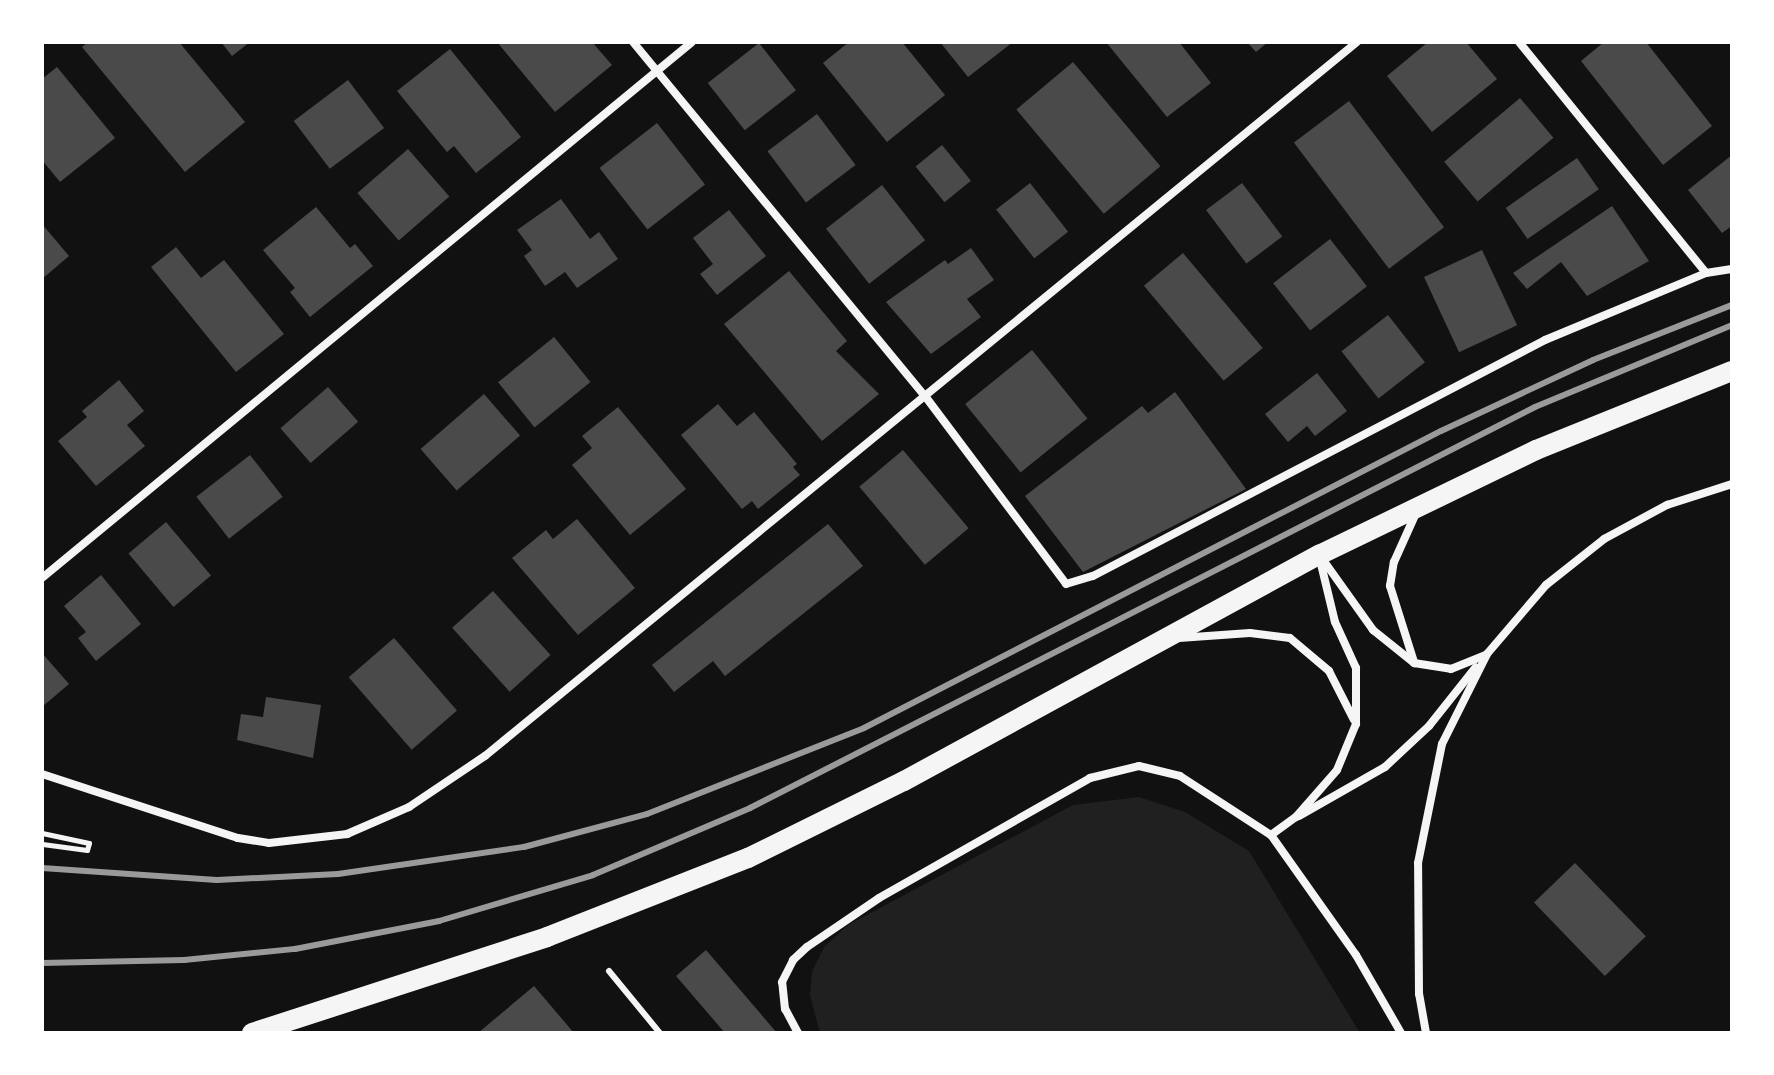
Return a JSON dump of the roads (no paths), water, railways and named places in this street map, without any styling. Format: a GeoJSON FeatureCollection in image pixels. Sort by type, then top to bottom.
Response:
{"type":"FeatureCollection","features":[{"type":"Feature","properties":{"kind":"main road"},"geometry":{"type":"LineString","coordinates":[[252,1033],[547,937],[716,872],[870,799],[1319,555],[1569,435],[1732,371]]}},
{"type":"Feature","properties":{"kind":"street"},"geometry":{"type":"LineString","coordinates":[[633,42],[925,396],[1066,584],[1093,576],[1545,340],[1706,273],[1732,269]]}},
{"type":"Feature","properties":{"kind":"street"},"geometry":{"type":"LineString","coordinates":[[42,578],[692,42]]}},
{"type":"Feature","properties":{"kind":"street"},"geometry":{"type":"LineString","coordinates":[[42,774],[238,838],[269,843],[315,841],[376,824],[485,756],[1357,42]]}},
{"type":"Feature","properties":{"kind":"street"},"geometry":{"type":"LineString","coordinates":[[1519,42],[1706,273]]}},
{"type":"Feature","properties":{"kind":"street"},"geometry":{"type":"LineString","coordinates":[[1271,835],[1296,817],[1354,789],[1393,760],[1546,585],[1604,539],[1667,505],[1732,484]]}},
{"type":"Feature","properties":{"kind":"street"},"geometry":{"type":"LineString","coordinates":[[1414,663],[1390,586],[1394,562],[1419,508]]}},
{"type":"Feature","properties":{"kind":"street"},"geometry":{"type":"LineString","coordinates":[[1319,555],[1373,630],[1414,663],[1451,669],[1487,654]]}},
{"type":"Feature","properties":{"kind":"street"},"geometry":{"type":"LineString","coordinates":[[1296,817],[1337,770],[1356,724],[1356,668],[1335,622],[1319,555]]}},
{"type":"Feature","properties":{"kind":"street"},"geometry":{"type":"LineString","coordinates":[[1162,639],[1237,633],[1290,638],[1329,671],[1356,724]]}},
{"type":"Feature","properties":{"kind":"street"},"geometry":{"type":"LineString","coordinates":[[1426,1033],[1419,994],[1418,863],[1442,744],[1487,654]]}},
{"type":"Feature","properties":{"kind":"street"},"geometry":{"type":"LineString","coordinates":[[798,1033],[785,1009],[782,982],[793,960],[807,947],[879,898],[1108,770],[1139,766],[1171,772],[1271,835],[1356,955],[1401,1033]]}},
{"type":"Feature","properties":{"kind":"lane"},"geometry":{"type":"LineString","coordinates":[[609,971],[660,1033]]}},
{"type":"Feature","properties":{"kind":"railway"},"geometry":{"type":"LineString","coordinates":[[42,868],[217,880],[338,874],[524,847],[647,814],[864,728],[1441,431],[1593,360],[1732,305]]}},
{"type":"Feature","properties":{"kind":"railway"},"geometry":{"type":"LineString","coordinates":[[42,963],[184,960],[295,949],[439,921],[593,875],[750,808],[1535,407],[1732,325]]}}]}
